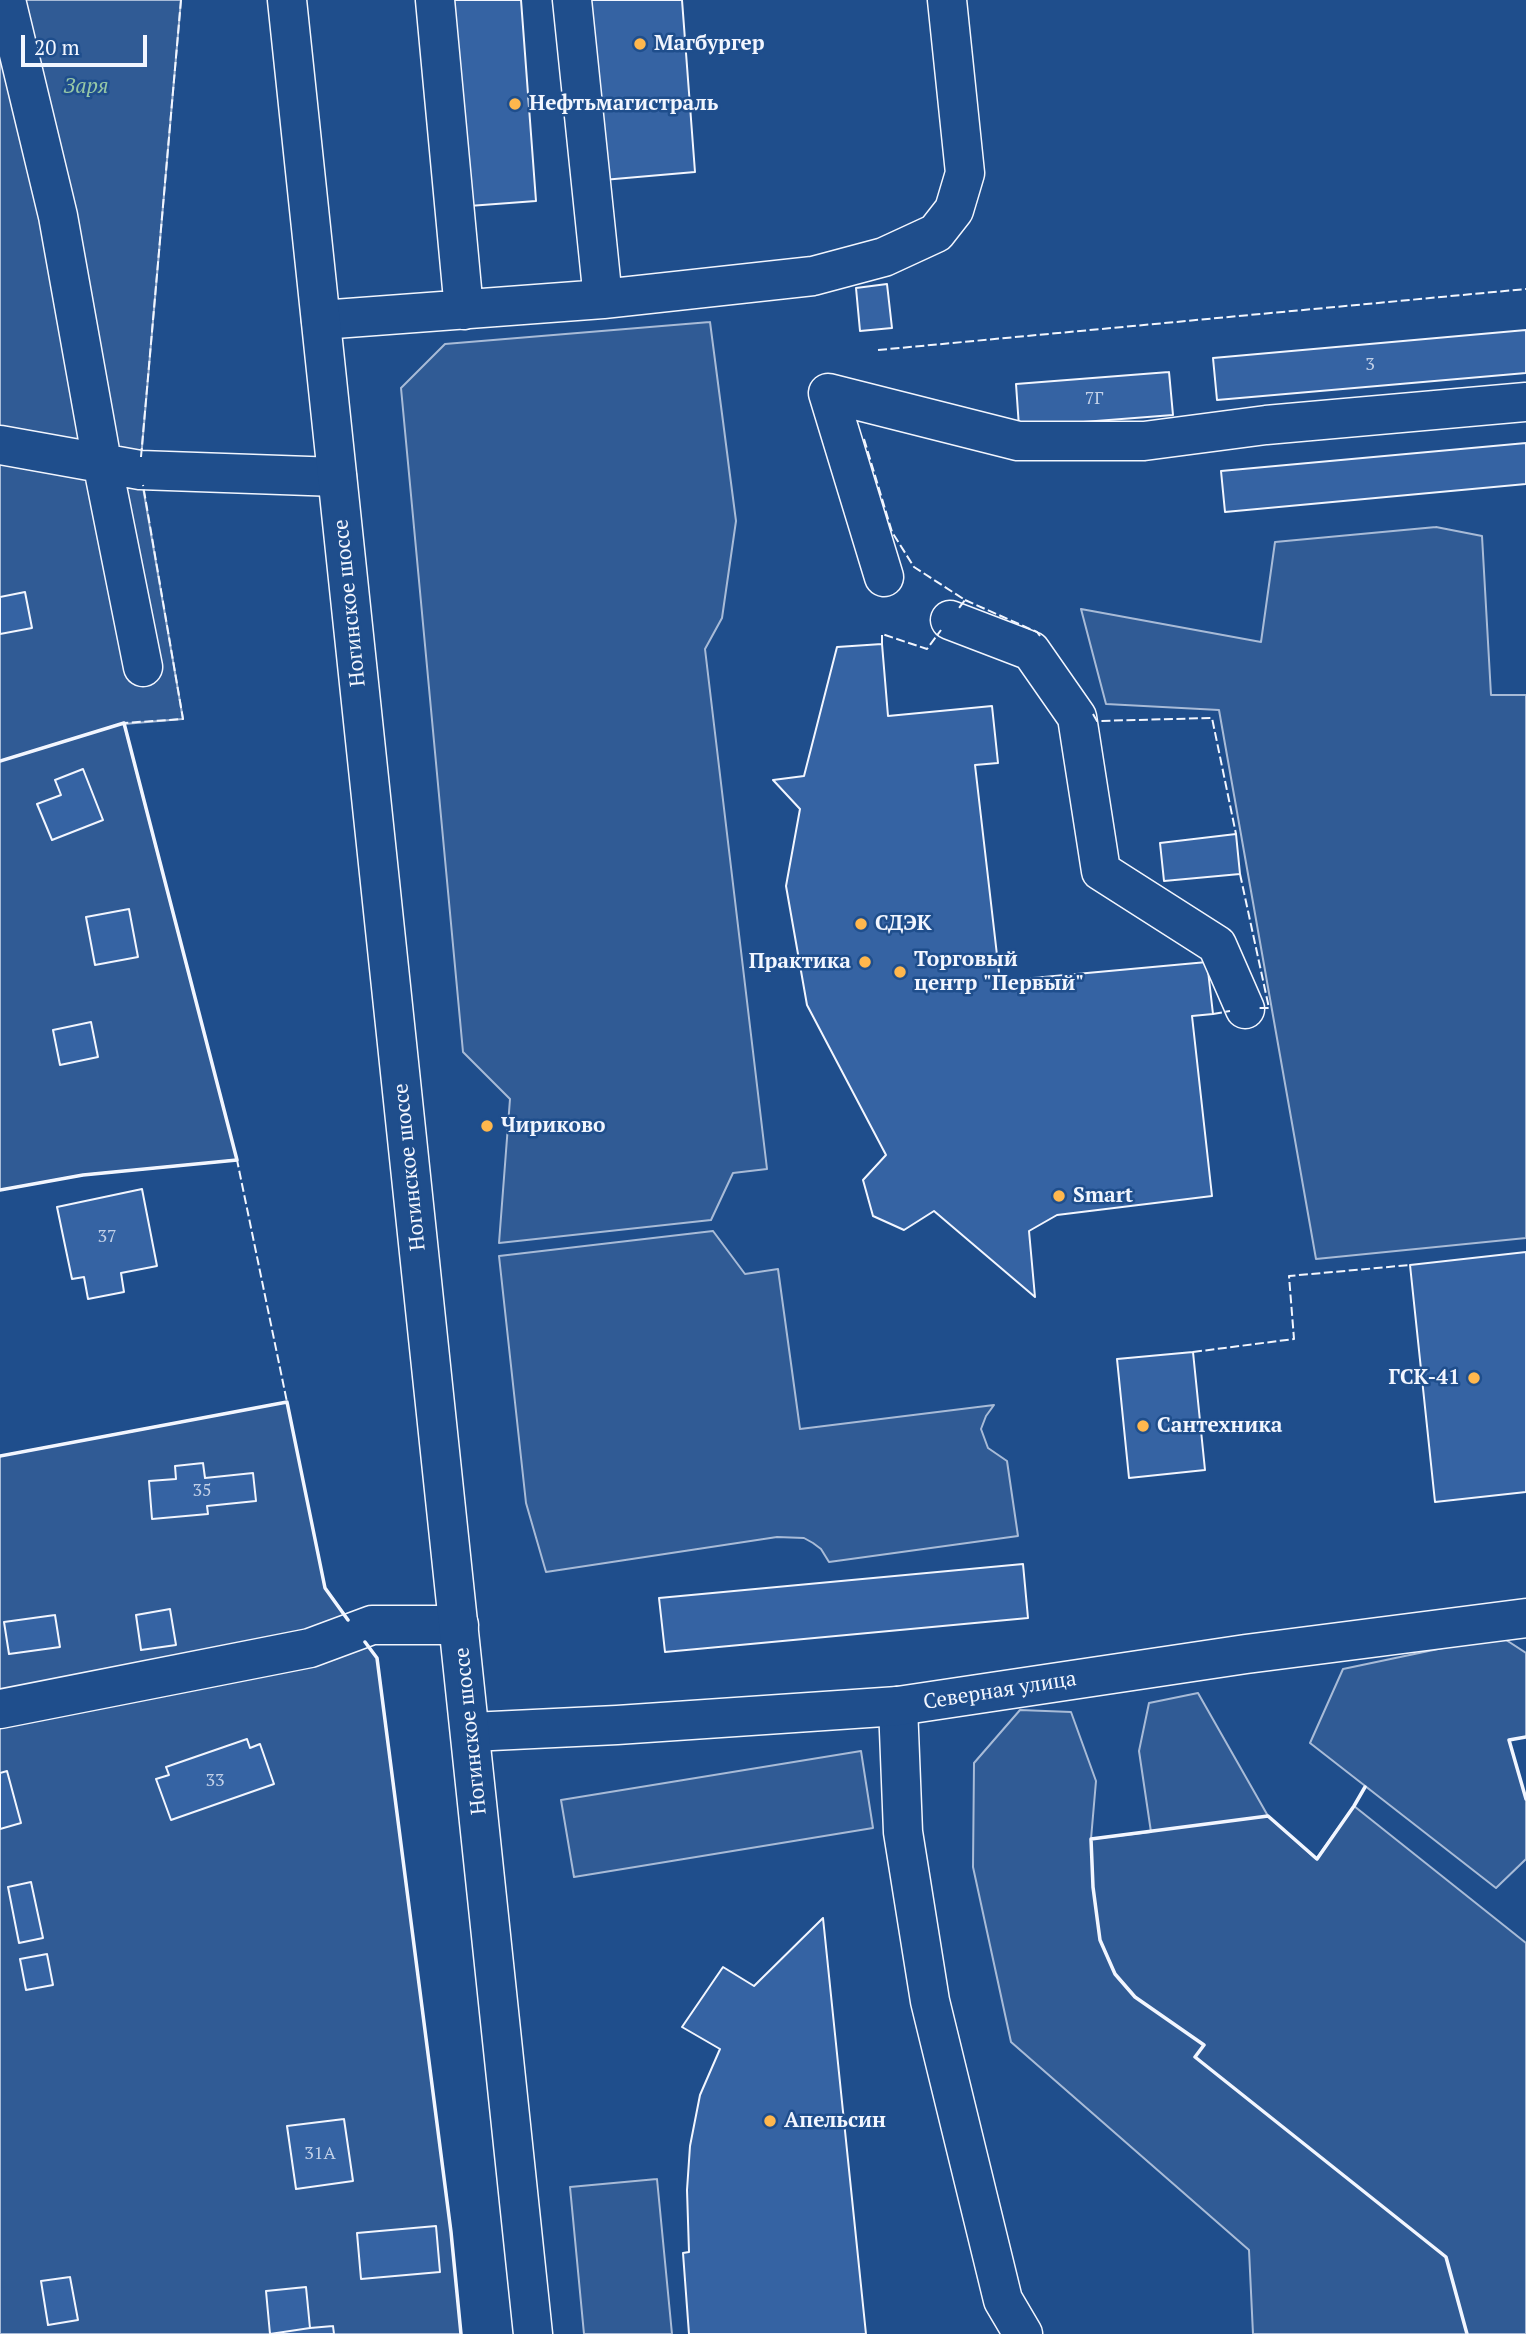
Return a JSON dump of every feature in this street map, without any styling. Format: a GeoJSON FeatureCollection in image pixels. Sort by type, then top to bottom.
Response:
{"type":"FeatureCollection","features":[{"type":"Feature","properties":{"kind":"main road"},"geometry":{"type":"LineString","coordinates":[[5,0],[58,216],[102,462],[143,667]]}},
{"type":"Feature","properties":{"kind":"main road","name":"Ногинское шоссе"},"geometry":{"type":"LineString","coordinates":[[287,0],[533,2334]]}},
{"type":"Feature","properties":{"kind":"main road"},"geometry":{"type":"LineString","coordinates":[[436,0],[464,310]]}},
{"type":"Feature","properties":{"kind":"main road"},"geometry":{"type":"LineString","coordinates":[[572,0],[603,299]]}},
{"type":"Feature","properties":{"kind":"main road"},"geometry":{"type":"LineString","coordinates":[[321,320],[603,299],[813,276],[884,257],[936,233],[954,210],[965,173],[947,0]]}},
{"type":"Feature","properties":{"kind":"main road"},"geometry":{"type":"LineString","coordinates":[[884,577],[828,394],[1018,441],[1144,441],[1266,425],[1526,402]]}},
{"type":"Feature","properties":{"kind":"main road"},"geometry":{"type":"LineString","coordinates":[[0,445],[140,470],[337,477]]}},
{"type":"Feature","properties":{"kind":"main road"},"geometry":{"type":"LineString","coordinates":[[950,620],[1031,651],[1077,717],[1101,871],[1217,945],[1245,1009]]}},
{"type":"Feature","properties":{"kind":"main road","name":"Северная улица"},"geometry":{"type":"LineString","coordinates":[[471,1732],[898,1706],[1233,1656],[1526,1618]]}},
{"type":"Feature","properties":{"kind":"main road"},"geometry":{"type":"LineString","coordinates":[[0,1709],[310,1648],[372,1625],[459,1625]]}},
{"type":"Feature","properties":{"kind":"main road"},"geometry":{"type":"LineString","coordinates":[[898,1706],[903,1832],[930,2001],[1003,2300],[1023,2334]]}},
{"type":"Feature","properties":{"kind":"shaded area"},"geometry":{"type":"Polygon","coordinates":[[[0,0],[181,0],[140,470],[183,719],[124,724],[237,1160],[83,1175],[0,1190],[0,0]]]}},
{"type":"Feature","properties":{"kind":"shaded area"},"geometry":{"type":"Polygon","coordinates":[[[710,322],[736,521],[722,618],[705,649],[767,1169],[733,1173],[711,1220],[499,1243],[510,1099],[463,1052],[401,388],[445,344],[710,322]]]}},
{"type":"Feature","properties":{"kind":"shaded area"},"geometry":{"type":"Polygon","coordinates":[[[1436,527],[1482,536],[1491,695],[1526,695],[1526,1238],[1316,1259],[1219,710],[1106,704],[1081,609],[1261,642],[1275,542],[1436,527]]]}},
{"type":"Feature","properties":{"kind":"shaded area"},"geometry":{"type":"Polygon","coordinates":[[[713,1231],[745,1274],[778,1269],[800,1429],[994,1405],[981,1429],[988,1448],[1007,1461],[1018,1536],[829,1562],[821,1549],[804,1538],[777,1537],[546,1572],[526,1503],[499,1256],[713,1231]]]}},
{"type":"Feature","properties":{"kind":"shaded area"},"geometry":{"type":"Polygon","coordinates":[[[287,1402],[325,1588],[377,1658],[451,2232],[461,2334],[0,2334],[0,1456],[287,1402]]]}},
{"type":"Feature","properties":{"kind":"shaded area"},"geometry":{"type":"Polygon","coordinates":[[[1500,1636],[1526,1653],[1526,1737],[1509,1740],[1526,1799],[1526,1859],[1496,1888],[1310,1743],[1343,1669],[1500,1636]]]}},
{"type":"Feature","properties":{"kind":"shaded area"},"geometry":{"type":"Polygon","coordinates":[[[1198,1693],[1268,1816],[1316,1859],[1354,1806],[1526,1943],[1526,2334],[1253,2334],[1249,2250],[1011,2042],[973,1867],[974,1763],[1020,1710],[1071,1712],[1096,1781],[1091,1839],[1151,1832],[1139,1751],[1149,1703],[1198,1693]]]}},
{"type":"Feature","properties":{"kind":"shaded area"},"geometry":{"type":"Polygon","coordinates":[[[861,1751],[873,1828],[574,1877],[561,1800],[861,1751]]]}},
{"type":"Feature","properties":{"kind":"shaded area"},"geometry":{"type":"Polygon","coordinates":[[[657,2179],[672,2334],[584,2334],[570,2187],[657,2179]]]}},
{"type":"Feature","properties":{"kind":"building"},"geometry":{"type":"Polygon","coordinates":[[[454,0],[521,0],[536,201],[469,206],[454,0]]]}},
{"type":"Feature","properties":{"kind":"building"},"geometry":{"type":"Polygon","coordinates":[[[590,0],[682,0],[695,172],[603,180],[590,0]]]}},
{"type":"Feature","properties":{"kind":"building"},"geometry":{"type":"Polygon","coordinates":[[[887,284],[892,328],[860,331],[856,288],[887,284]]]}},
{"type":"Feature","properties":{"kind":"building"},"geometry":{"type":"Polygon","coordinates":[[[1526,330],[1526,373],[1217,400],[1213,358],[1526,330]]]}},
{"type":"Feature","properties":{"kind":"building"},"geometry":{"type":"Polygon","coordinates":[[[1169,372],[1173,415],[1019,427],[1016,384],[1169,372]]]}},
{"type":"Feature","properties":{"kind":"building"},"geometry":{"type":"Polygon","coordinates":[[[1526,443],[1526,484],[1225,512],[1221,471],[1526,443]]]}},
{"type":"Feature","properties":{"kind":"building"},"geometry":{"type":"Polygon","coordinates":[[[25,592],[32,628],[0,634],[0,597],[25,592]]]}},
{"type":"Feature","properties":{"kind":"building","name":"Торговый центр \"Первый\""},"geometry":{"type":"Polygon","coordinates":[[[882,644],[888,716],[992,706],[998,763],[975,765],[1000,981],[1207,962],[1213,1014],[1192,1016],[1212,1196],[1057,1215],[1029,1231],[1035,1297],[934,1211],[904,1230],[873,1216],[863,1180],[886,1155],[807,1005],[786,886],[800,809],[773,780],[804,776],[837,647],[882,644]]]}},
{"type":"Feature","properties":{"kind":"building"},"geometry":{"type":"Polygon","coordinates":[[[83,769],[103,820],[52,840],[37,804],[61,795],[55,780],[83,769]]]}},
{"type":"Feature","properties":{"kind":"building"},"geometry":{"type":"Polygon","coordinates":[[[1236,834],[1240,874],[1164,881],[1160,843],[1236,834]]]}},
{"type":"Feature","properties":{"kind":"building"},"geometry":{"type":"Polygon","coordinates":[[[129,909],[138,957],[95,965],[86,917],[129,909]]]}},
{"type":"Feature","properties":{"kind":"building"},"geometry":{"type":"Polygon","coordinates":[[[91,1022],[98,1057],[60,1065],[53,1030],[91,1022]]]}},
{"type":"Feature","properties":{"kind":"building"},"geometry":{"type":"Polygon","coordinates":[[[142,1189],[157,1266],[121,1273],[124,1292],[88,1299],[84,1277],[72,1279],[57,1207],[142,1189]]]}},
{"type":"Feature","properties":{"kind":"building","name":"ГСК-41"},"geometry":{"type":"Polygon","coordinates":[[[1526,1252],[1526,1492],[1435,1502],[1410,1265],[1526,1252]]]}},
{"type":"Feature","properties":{"kind":"building"},"geometry":{"type":"Polygon","coordinates":[[[1193,1352],[1205,1470],[1129,1478],[1117,1359],[1193,1352]]]}},
{"type":"Feature","properties":{"kind":"building"},"geometry":{"type":"Polygon","coordinates":[[[203,1463],[205,1478],[253,1473],[256,1501],[207,1506],[208,1514],[152,1519],[149,1481],[176,1479],[175,1466],[203,1463]]]}},
{"type":"Feature","properties":{"kind":"building"},"geometry":{"type":"Polygon","coordinates":[[[1023,1564],[1028,1618],[665,1652],[659,1598],[1023,1564]]]}},
{"type":"Feature","properties":{"kind":"building"},"geometry":{"type":"Polygon","coordinates":[[[170,1609],[176,1645],[141,1650],[136,1615],[170,1609]]]}},
{"type":"Feature","properties":{"kind":"building"},"geometry":{"type":"Polygon","coordinates":[[[55,1615],[60,1647],[9,1654],[4,1622],[55,1615]]]}},
{"type":"Feature","properties":{"kind":"building"},"geometry":{"type":"Polygon","coordinates":[[[247,1739],[250,1748],[260,1744],[274,1784],[171,1820],[156,1779],[169,1775],[166,1767],[247,1739]]]}},
{"type":"Feature","properties":{"kind":"building"},"geometry":{"type":"Polygon","coordinates":[[[7,1771],[21,1823],[0,1829],[0,1773],[7,1771]]]}},
{"type":"Feature","properties":{"kind":"building"},"geometry":{"type":"Polygon","coordinates":[[[31,1882],[43,1938],[19,1943],[8,1887],[31,1882]]]}},
{"type":"Feature","properties":{"kind":"building","name":"Апельсин"},"geometry":{"type":"Polygon","coordinates":[[[823,1918],[866,2334],[689,2334],[683,2253],[689,2252],[687,2190],[690,2146],[700,2095],[720,2049],[682,2027],[723,1967],[754,1986],[823,1918]]]}},
{"type":"Feature","properties":{"kind":"building"},"geometry":{"type":"Polygon","coordinates":[[[47,1954],[53,1985],[26,1990],[20,1959],[47,1954]]]}},
{"type":"Feature","properties":{"kind":"building"},"geometry":{"type":"Polygon","coordinates":[[[344,2119],[353,2181],[296,2189],[287,2126],[344,2119]]]}},
{"type":"Feature","properties":{"kind":"building"},"geometry":{"type":"Polygon","coordinates":[[[436,2226],[440,2272],[361,2279],[357,2233],[436,2226]]]}},
{"type":"Feature","properties":{"kind":"building"},"geometry":{"type":"Polygon","coordinates":[[[70,2277],[78,2320],[48,2325],[41,2281],[70,2277]]]}},
{"type":"Feature","properties":{"kind":"building"},"geometry":{"type":"Polygon","coordinates":[[[306,2287],[310,2328],[270,2334],[266,2291],[306,2287]]]}},
{"type":"Feature","properties":{"kind":"building"},"geometry":{"type":"Polygon","coordinates":[[[333,2326],[334,2334],[270,2334],[310,2328],[333,2326]]]}},
{"type":"Feature","properties":{"kind":"fence"},"geometry":{"type":"LineString","coordinates":[[141,457],[181,0]]}},
{"type":"Feature","properties":{"kind":"fence"},"geometry":{"type":"LineString","coordinates":[[878,350],[1526,289]]}},
{"type":"Feature","properties":{"kind":"fence"},"geometry":{"type":"LineString","coordinates":[[864,439],[892,532],[914,567],[965,600],[959,608]]}},
{"type":"Feature","properties":{"kind":"fence"},"geometry":{"type":"LineString","coordinates":[[0,761],[124,723],[183,719],[143,485]]}},
{"type":"Feature","properties":{"kind":"fence"},"geometry":{"type":"LineString","coordinates":[[965,600],[1037,632],[1040,636]]}},
{"type":"Feature","properties":{"kind":"fence"},"geometry":{"type":"LineString","coordinates":[[882,644],[882,634],[927,649],[941,630]]}},
{"type":"Feature","properties":{"kind":"fence"},"geometry":{"type":"LineString","coordinates":[[1093,714],[1097,721],[1212,718],[1236,834]]}},
{"type":"Feature","properties":{"kind":"fence"},"geometry":{"type":"LineString","coordinates":[[1240,874],[1269,1008],[1258,1008]]}},
{"type":"Feature","properties":{"kind":"fence"},"geometry":{"type":"LineString","coordinates":[[1213,1014],[1230,1011]]}},
{"type":"Feature","properties":{"kind":"fence"},"geometry":{"type":"LineString","coordinates":[[0,1190],[83,1175],[237,1160],[287,1402],[0,1456]]}},
{"type":"Feature","properties":{"kind":"fence"},"geometry":{"type":"LineString","coordinates":[[1193,1352],[1294,1339],[1289,1276],[1410,1265]]}},
{"type":"Feature","properties":{"kind":"wall"},"geometry":{"type":"LineString","coordinates":[[0,761],[124,723],[237,1160],[83,1175],[0,1190]]}},
{"type":"Feature","properties":{"kind":"wall"},"geometry":{"type":"LineString","coordinates":[[0,1456],[287,1402],[325,1588],[348,1620]]}},
{"type":"Feature","properties":{"kind":"wall"},"geometry":{"type":"LineString","coordinates":[[365,1642],[377,1658],[451,2232],[461,2334]]}},
{"type":"Feature","properties":{"kind":"wall"},"geometry":{"type":"LineString","coordinates":[[1526,1737],[1509,1740],[1526,1799]]}},
{"type":"Feature","properties":{"kind":"wall"},"geometry":{"type":"LineString","coordinates":[[1365,1787],[1317,1859],[1268,1816],[1091,1839],[1093,1887],[1100,1940],[1115,1974],[1135,1997],[1204,2045],[1195,2057],[1446,2257],[1467,2334]]}},
{"type":"Feature","properties":{"kind":"place","name":"Магбургер"},"geometry":{"type":"Point","coordinates":[640,44]}},
{"type":"Feature","properties":{"kind":"place","name":"Нефтьмагистраль"},"geometry":{"type":"Point","coordinates":[515,104]}},
{"type":"Feature","properties":{"kind":"place","name":"СДЭК"},"geometry":{"type":"Point","coordinates":[861,924]}},
{"type":"Feature","properties":{"kind":"place","name":"Практика"},"geometry":{"type":"Point","coordinates":[865,962]}},
{"type":"Feature","properties":{"kind":"place","name":"Торговый центр \"Первый\""},"geometry":{"type":"Point","coordinates":[900,972]}},
{"type":"Feature","properties":{"kind":"place","name":"Чириково"},"geometry":{"type":"Point","coordinates":[487,1126]}},
{"type":"Feature","properties":{"kind":"place","name":"Smart"},"geometry":{"type":"Point","coordinates":[1059,1196]}},
{"type":"Feature","properties":{"kind":"place","name":"ГСК-41"},"geometry":{"type":"Point","coordinates":[1474,1378]}},
{"type":"Feature","properties":{"kind":"place","name":"Сантехника"},"geometry":{"type":"Point","coordinates":[1143,1426]}},
{"type":"Feature","properties":{"kind":"place","name":"Апельсин"},"geometry":{"type":"Point","coordinates":[770,2121]}},
{"type":"Feature","properties":{"kind":"park label","name":"Заря"},"geometry":{"type":"Point","coordinates":[86,87]}}]}
